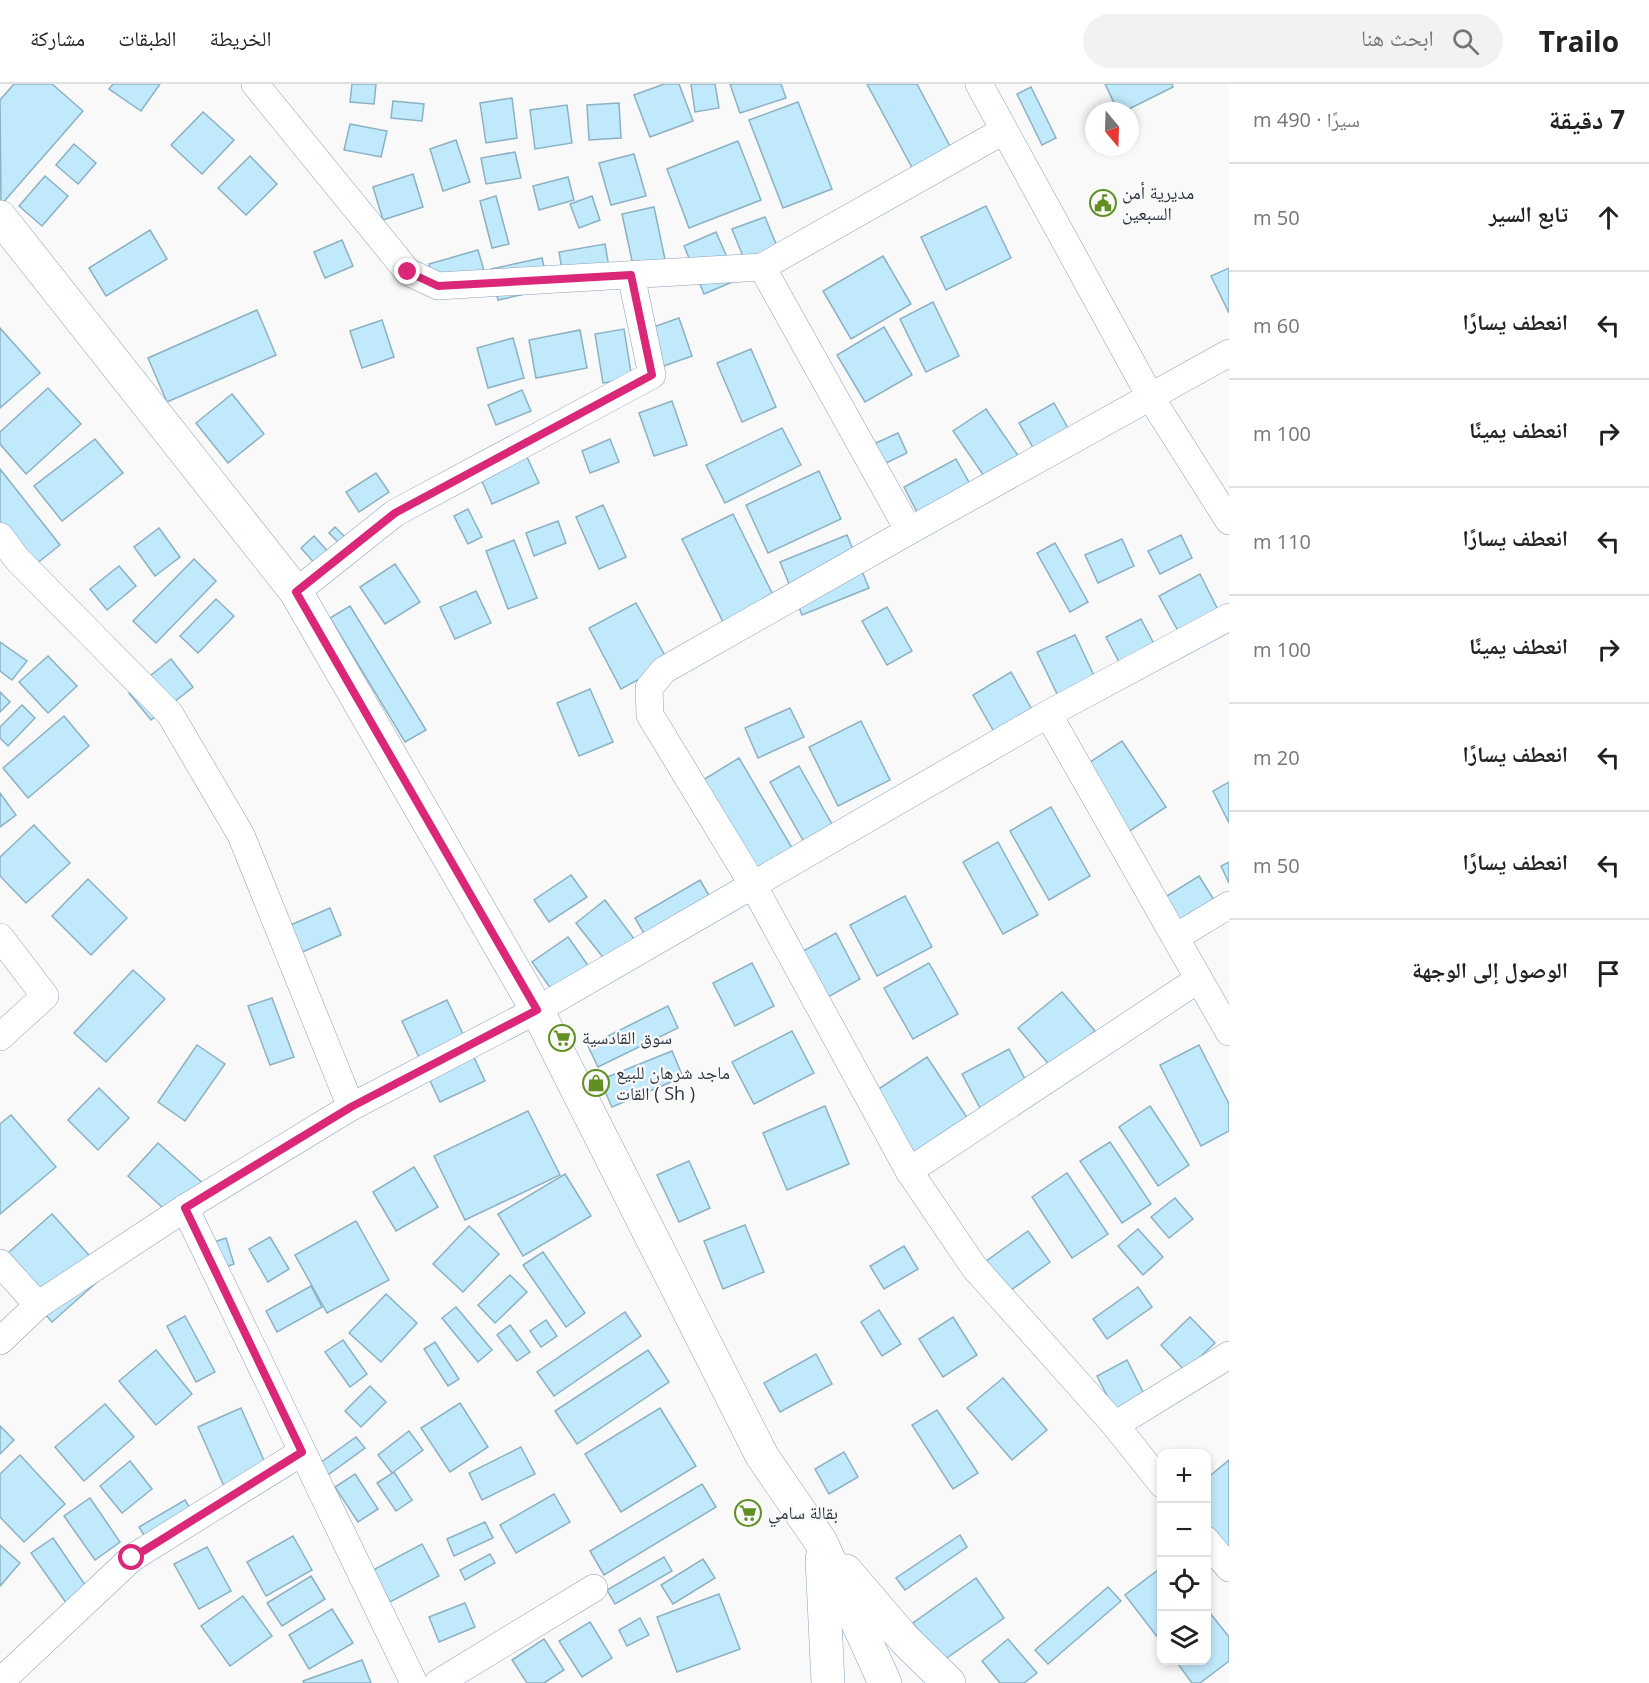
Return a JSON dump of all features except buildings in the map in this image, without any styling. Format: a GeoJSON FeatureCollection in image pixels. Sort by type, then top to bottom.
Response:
{"type":"FeatureCollection","features":[{"type":"Feature","properties":{"kind":"street"},"geometry":{"type":"LineString","coordinates":[[255,84],[408,272],[438,286],[762,267],[1003,131]]}},
{"type":"Feature","properties":{"kind":"street"},"geometry":{"type":"LineString","coordinates":[[979,84],[1151,398],[1229,521]]}},
{"type":"Feature","properties":{"kind":"street"},"geometry":{"type":"LineString","coordinates":[[0,217],[296,592],[537,1010],[762,1456],[821,1542],[905,1640],[949,1683]]}},
{"type":"Feature","properties":{"kind":"street"},"geometry":{"type":"LineString","coordinates":[[762,267],[909,531]]}},
{"type":"Feature","properties":{"kind":"street"},"geometry":{"type":"LineString","coordinates":[[296,592],[395,513],[652,375],[631,275]]}},
{"type":"Feature","properties":{"kind":"street"},"geometry":{"type":"LineString","coordinates":[[1157,1479],[1115,1425],[974,1267],[909,1171],[753,885],[650,715],[650,688],[664,670],[1229,353]]}},
{"type":"Feature","properties":{"kind":"street"},"geometry":{"type":"LineString","coordinates":[[0,536],[8,565],[170,714],[241,835],[351,1107]]}},
{"type":"Feature","properties":{"kind":"street"},"geometry":{"type":"LineString","coordinates":[[0,1341],[38,1305],[185,1208],[351,1107],[537,1010],[1048,714],[1229,617]]}},
{"type":"Feature","properties":{"kind":"street"},"geometry":{"type":"LineString","coordinates":[[1048,714],[1229,1032]]}},
{"type":"Feature","properties":{"kind":"street"},"geometry":{"type":"LineString","coordinates":[[1176,937],[1229,905]]}},
{"type":"Feature","properties":{"kind":"street"},"geometry":{"type":"LineString","coordinates":[[0,937],[45,996],[0,1037]]}},
{"type":"Feature","properties":{"kind":"street"},"geometry":{"type":"LineString","coordinates":[[909,1171],[1199,978]]}},
{"type":"Feature","properties":{"kind":"street"},"geometry":{"type":"LineString","coordinates":[[185,1208],[414,1683]]}},
{"type":"Feature","properties":{"kind":"street"},"geometry":{"type":"LineString","coordinates":[[0,1263],[38,1305]]}},
{"type":"Feature","properties":{"kind":"street"},"geometry":{"type":"LineString","coordinates":[[1115,1425],[1229,1355]]}},
{"type":"Feature","properties":{"kind":"street"},"geometry":{"type":"LineString","coordinates":[[0,1682],[132,1558],[302,1452]]}},
{"type":"Feature","properties":{"kind":"street"},"geometry":{"type":"LineString","coordinates":[[821,1542],[828,1683]]}},
{"type":"Feature","properties":{"kind":"street"},"geometry":{"type":"LineString","coordinates":[[821,1542],[885,1683]]}},
{"type":"Feature","properties":{"kind":"street"},"geometry":{"type":"LineString","coordinates":[[1211,1546],[1229,1568]]}},
{"type":"Feature","properties":{"kind":"street"},"geometry":{"type":"LineString","coordinates":[[438,1683],[594,1587]]}},
{"type":"Feature","properties":{"kind":"place","name":"مديرية أمن السبعين"},"geometry":{"type":"Point","coordinates":[1103,203]}},
{"type":"Feature","properties":{"kind":"place","name":"سوق القادسية"},"geometry":{"type":"Point","coordinates":[562,1038]}},
{"type":"Feature","properties":{"kind":"place","name":"ماجد شرهان للبيع القات ( Sh )"},"geometry":{"type":"Point","coordinates":[596,1083]}},
{"type":"Feature","properties":{"kind":"place","name":"بقالة سامي"},"geometry":{"type":"Point","coordinates":[748,1513]}},
{"type":"Feature","properties":{"kind":"route"},"geometry":{"type":"LineString","coordinates":[[132,1558],[302,1452],[185,1208],[351,1107],[537,1010],[296,592],[395,513],[652,375],[631,275],[438,286],[408,272]]}}]}
